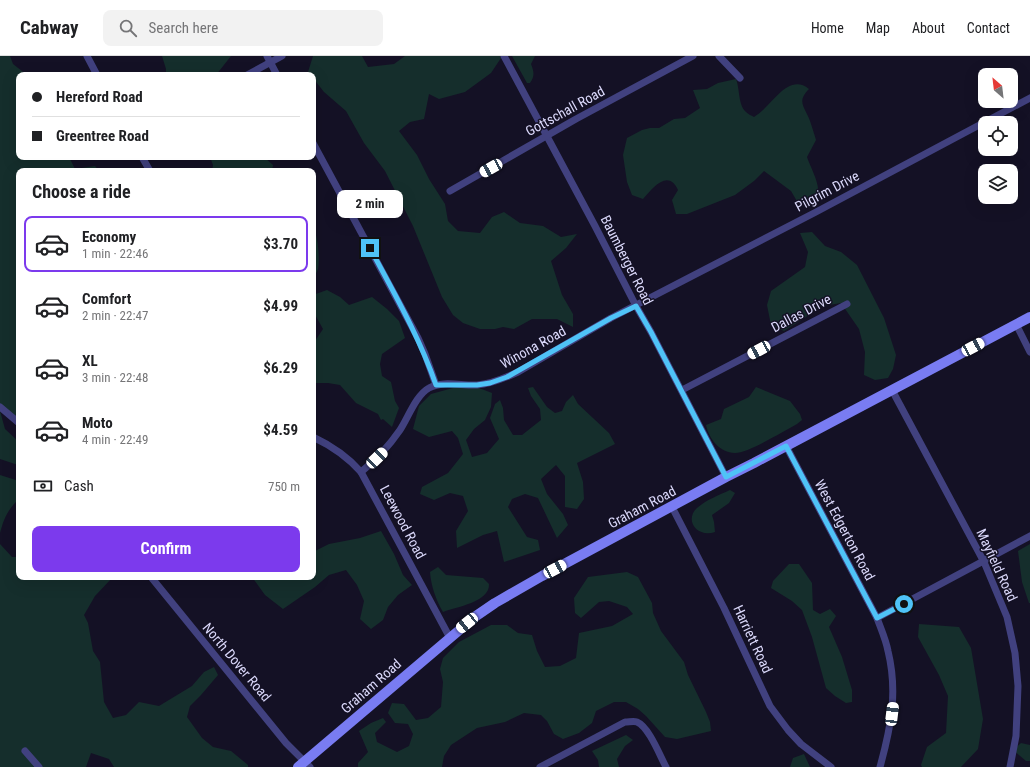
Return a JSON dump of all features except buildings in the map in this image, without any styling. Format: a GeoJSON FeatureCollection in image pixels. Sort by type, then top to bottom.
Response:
{"type":"FeatureCollection","features":[{"type":"Feature","properties":{"kind":"main road","name":"Graham Road"},"geometry":{"type":"LineString","coordinates":[[304,765],[476,616],[511,593],[726,477],[1030,317]]}},
{"type":"Feature","properties":{"kind":"street"},"geometry":{"type":"LineString","coordinates":[[87,56],[95,72]]}},
{"type":"Feature","properties":{"kind":"street"},"geometry":{"type":"LineString","coordinates":[[250,72],[269,59],[282,56]]}},
{"type":"Feature","properties":{"kind":"street","name":"Baumberger Road"},"geometry":{"type":"LineString","coordinates":[[504,56],[682,390],[726,477]]}},
{"type":"Feature","properties":{"kind":"street","name":"Gottschall Road"},"geometry":{"type":"LineString","coordinates":[[450,191],[693,56]]}},
{"type":"Feature","properties":{"kind":"street"},"geometry":{"type":"LineString","coordinates":[[719,56],[740,78]]}},
{"type":"Feature","properties":{"kind":"street"},"geometry":{"type":"LineString","coordinates":[[269,59],[276,72]]}},
{"type":"Feature","properties":{"kind":"street","name":"Pilgrim Drive"},"geometry":{"type":"LineString","coordinates":[[636,306],[1030,98]]}},
{"type":"Feature","properties":{"kind":"street"},"geometry":{"type":"LineString","coordinates":[[316,149],[418,338],[436,385],[428,388],[421,394],[400,430],[384,452],[361,472]]}},
{"type":"Feature","properties":{"kind":"street","name":"Dallas Drive"},"geometry":{"type":"LineString","coordinates":[[682,390],[847,304]]}},
{"type":"Feature","properties":{"kind":"street","name":"Winona Road"},"geometry":{"type":"LineString","coordinates":[[436,385],[477,385],[490,383],[507,377],[611,318],[636,306]]}},
{"type":"Feature","properties":{"kind":"street"},"geometry":{"type":"LineString","coordinates":[[1016,324],[1030,352]]}},
{"type":"Feature","properties":{"kind":"street","name":"Mayfield Road"},"geometry":{"type":"LineString","coordinates":[[892,390],[984,562],[1007,617],[1015,653],[1018,686],[1017,727],[1010,767]]}},
{"type":"Feature","properties":{"kind":"street"},"geometry":{"type":"LineString","coordinates":[[0,408],[16,421]]}},
{"type":"Feature","properties":{"kind":"street","name":"Leewood Road"},"geometry":{"type":"LineString","coordinates":[[316,438],[342,453],[361,472],[450,638]]}},
{"type":"Feature","properties":{"kind":"street","name":"West Edgerton Road"},"geometry":{"type":"LineString","coordinates":[[786,446],[877,618],[888,651],[893,683],[893,703],[891,724],[880,767]]}},
{"type":"Feature","properties":{"kind":"street","name":"Harriett Road"},"geometry":{"type":"LineString","coordinates":[[672,507],[724,608],[770,706],[788,730],[801,744],[831,767]]}},
{"type":"Feature","properties":{"kind":"street"},"geometry":{"type":"LineString","coordinates":[[877,618],[1030,536]]}},
{"type":"Feature","properties":{"kind":"street","name":"North Dover Road"},"geometry":{"type":"LineString","coordinates":[[153,580],[304,765]]}},
{"type":"Feature","properties":{"kind":"street"},"geometry":{"type":"LineString","coordinates":[[540,767],[625,722],[637,722],[644,727],[666,767]]}},
{"type":"Feature","properties":{"kind":"street"},"geometry":{"type":"LineString","coordinates":[[25,751],[39,767]]}},
{"type":"Feature","properties":{"kind":"green space"},"geometry":{"type":"Polygon","coordinates":[[[0,56],[10,56],[13,64],[23,72],[16,72],[16,160],[70,160],[74,168],[16,168],[16,420],[0,407],[0,56]]]}},
{"type":"Feature","properties":{"kind":"green space"},"geometry":{"type":"Polygon","coordinates":[[[162,56],[231,56],[218,72],[166,72],[162,56]]]}},
{"type":"Feature","properties":{"kind":"green space"},"geometry":{"type":"Polygon","coordinates":[[[313,56],[362,56],[368,67],[394,64],[405,56],[500,56],[501,58],[491,73],[465,92],[439,99],[429,94],[424,119],[410,122],[399,131],[417,155],[429,179],[445,204],[448,221],[458,231],[480,233],[492,217],[504,212],[520,223],[543,226],[561,237],[577,234],[566,248],[551,261],[562,295],[573,314],[573,327],[557,319],[532,319],[514,329],[503,327],[495,329],[480,329],[463,323],[453,315],[442,297],[413,226],[385,171],[364,143],[346,111],[324,92],[316,82],[316,72],[308,72],[313,56]]]}},
{"type":"Feature","properties":{"kind":"green space"},"geometry":{"type":"Polygon","coordinates":[[[512,56],[535,56],[531,64],[534,74],[530,83],[527,83],[512,56]]]}},
{"type":"Feature","properties":{"kind":"green space"},"geometry":{"type":"Polygon","coordinates":[[[736,79],[743,109],[754,117],[784,89],[796,84],[802,85],[809,89],[802,101],[816,140],[807,157],[818,187],[818,193],[815,198],[809,202],[798,203],[791,191],[764,171],[754,181],[735,195],[687,214],[676,214],[672,200],[678,190],[670,181],[660,182],[643,199],[632,195],[627,182],[623,155],[627,138],[642,130],[659,128],[674,119],[685,118],[700,108],[693,90],[707,89],[718,83],[736,79]]]}},
{"type":"Feature","properties":{"kind":"green space"},"geometry":{"type":"Polygon","coordinates":[[[211,160],[267,160],[273,165],[272,168],[212,168],[211,160]]]}},
{"type":"Feature","properties":{"kind":"green space"},"geometry":{"type":"Polygon","coordinates":[[[95,166],[97,168],[82,168],[95,166]]]}},
{"type":"Feature","properties":{"kind":"green space"},"geometry":{"type":"Polygon","coordinates":[[[812,232],[825,246],[841,252],[857,265],[884,318],[896,355],[893,369],[888,378],[875,380],[864,375],[865,352],[859,329],[841,303],[823,306],[784,331],[771,325],[767,305],[771,291],[805,267],[808,252],[800,233],[812,232]]]}},
{"type":"Feature","properties":{"kind":"green space"},"geometry":{"type":"Polygon","coordinates":[[[316,236],[319,260],[316,274],[316,236]]]}},
{"type":"Feature","properties":{"kind":"green space"},"geometry":{"type":"Polygon","coordinates":[[[327,290],[340,297],[349,305],[372,297],[399,321],[405,338],[382,354],[380,364],[382,376],[391,382],[395,401],[399,408],[392,427],[383,419],[381,420],[378,414],[356,403],[340,385],[316,383],[316,340],[323,329],[316,316],[316,294],[327,290]]]}},
{"type":"Feature","properties":{"kind":"green space"},"geometry":{"type":"Polygon","coordinates":[[[533,387],[547,407],[555,413],[562,411],[566,402],[573,395],[578,404],[609,433],[615,444],[577,463],[583,482],[584,499],[577,509],[565,507],[565,476],[556,465],[541,479],[547,494],[563,514],[568,525],[557,538],[538,498],[525,494],[512,499],[508,507],[527,537],[538,540],[540,550],[504,562],[497,531],[483,535],[457,548],[456,531],[468,511],[463,496],[450,493],[434,500],[420,494],[422,487],[448,473],[463,454],[458,438],[452,431],[429,437],[413,429],[419,406],[431,394],[453,388],[479,388],[492,393],[491,407],[485,420],[474,429],[466,440],[472,457],[487,453],[499,439],[490,418],[495,404],[500,400],[503,408],[504,420],[513,435],[522,435],[541,420],[540,409],[531,396],[528,388],[533,387]]]}},
{"type":"Feature","properties":{"kind":"green space"},"geometry":{"type":"Polygon","coordinates":[[[756,387],[790,401],[800,414],[802,420],[757,446],[735,453],[725,451],[713,440],[707,430],[706,425],[721,419],[724,409],[749,397],[756,387]]]}},
{"type":"Feature","properties":{"kind":"green space"},"geometry":{"type":"Polygon","coordinates":[[[0,411],[5,429],[16,439],[16,464],[0,459],[0,411]]]}},
{"type":"Feature","properties":{"kind":"green space"},"geometry":{"type":"Polygon","coordinates":[[[0,475],[16,480],[16,502],[7,514],[0,533],[0,475]]]}},
{"type":"Feature","properties":{"kind":"green space"},"geometry":{"type":"Polygon","coordinates":[[[730,490],[735,493],[729,503],[712,515],[715,532],[703,532],[694,527],[692,518],[693,513],[697,508],[708,500],[730,490]]]}},
{"type":"Feature","properties":{"kind":"green space"},"geometry":{"type":"Polygon","coordinates":[[[381,531],[394,554],[403,575],[412,585],[398,595],[388,607],[383,620],[371,629],[360,619],[364,601],[357,585],[346,570],[329,575],[315,587],[283,609],[265,595],[254,580],[316,580],[316,550],[329,544],[360,538],[381,531]]]}},
{"type":"Feature","properties":{"kind":"green space"},"geometry":{"type":"Polygon","coordinates":[[[0,544],[12,557],[16,557],[16,580],[110,580],[95,596],[84,615],[88,623],[93,651],[100,662],[104,702],[113,718],[126,715],[139,702],[159,706],[192,686],[204,672],[214,667],[218,675],[190,706],[187,717],[202,738],[213,747],[231,751],[248,765],[248,767],[114,767],[109,759],[91,753],[86,767],[0,767],[0,544]]]}},
{"type":"Feature","properties":{"kind":"green space"},"geometry":{"type":"Polygon","coordinates":[[[1030,544],[1029,603],[1022,582],[1018,551],[1030,544]]]}},
{"type":"Feature","properties":{"kind":"green space"},"geometry":{"type":"Polygon","coordinates":[[[789,564],[799,564],[812,583],[813,610],[820,614],[830,609],[836,616],[829,627],[842,657],[852,690],[852,702],[846,703],[826,688],[812,637],[802,610],[792,601],[771,588],[773,581],[789,564]]]}},
{"type":"Feature","properties":{"kind":"green space"},"geometry":{"type":"Polygon","coordinates":[[[438,567],[446,575],[483,578],[489,584],[488,590],[484,595],[471,603],[443,612],[434,593],[431,582],[430,572],[438,567]]]}},
{"type":"Feature","properties":{"kind":"green space"},"geometry":{"type":"Polygon","coordinates":[[[627,572],[638,577],[652,603],[653,613],[661,631],[684,662],[688,675],[710,722],[711,731],[677,739],[665,737],[638,709],[626,702],[614,702],[596,711],[592,723],[579,733],[563,739],[554,734],[547,721],[541,715],[524,713],[505,722],[477,728],[451,745],[444,756],[442,767],[358,767],[358,763],[368,752],[359,731],[371,723],[383,718],[386,722],[375,733],[377,742],[397,752],[409,746],[413,734],[408,724],[395,723],[388,713],[392,703],[404,704],[416,720],[428,718],[441,707],[443,682],[440,669],[443,658],[459,642],[491,625],[507,625],[518,633],[532,635],[537,651],[545,667],[560,666],[576,658],[579,633],[612,626],[633,614],[627,607],[609,601],[599,602],[581,618],[575,613],[574,598],[588,577],[627,572]]]}},
{"type":"Feature","properties":{"kind":"green space"},"geometry":{"type":"Polygon","coordinates":[[[919,624],[959,627],[971,648],[983,719],[978,749],[961,767],[922,767],[921,765],[927,747],[946,733],[948,696],[939,675],[918,637],[919,624]]]}},
{"type":"Feature","properties":{"kind":"green space"},"geometry":{"type":"Polygon","coordinates":[[[626,735],[633,740],[625,746],[617,759],[619,767],[599,767],[598,760],[592,751],[626,735]]]}},
{"type":"Feature","properties":{"kind":"green space"},"geometry":{"type":"Polygon","coordinates":[[[1021,743],[1030,745],[1030,761],[1026,761],[1013,750],[1021,743]]]}},
{"type":"Feature","properties":{"kind":"green space"},"geometry":{"type":"Polygon","coordinates":[[[804,754],[810,767],[790,767],[793,758],[804,754]]]}},
{"type":"Feature","properties":{"kind":"route"},"geometry":{"type":"LineString","coordinates":[[370,248],[418,338],[436,385],[477,385],[490,383],[507,377],[611,318],[636,306],[710,443],[726,477],[754,464],[786,446],[877,618],[904,604]]}}]}
